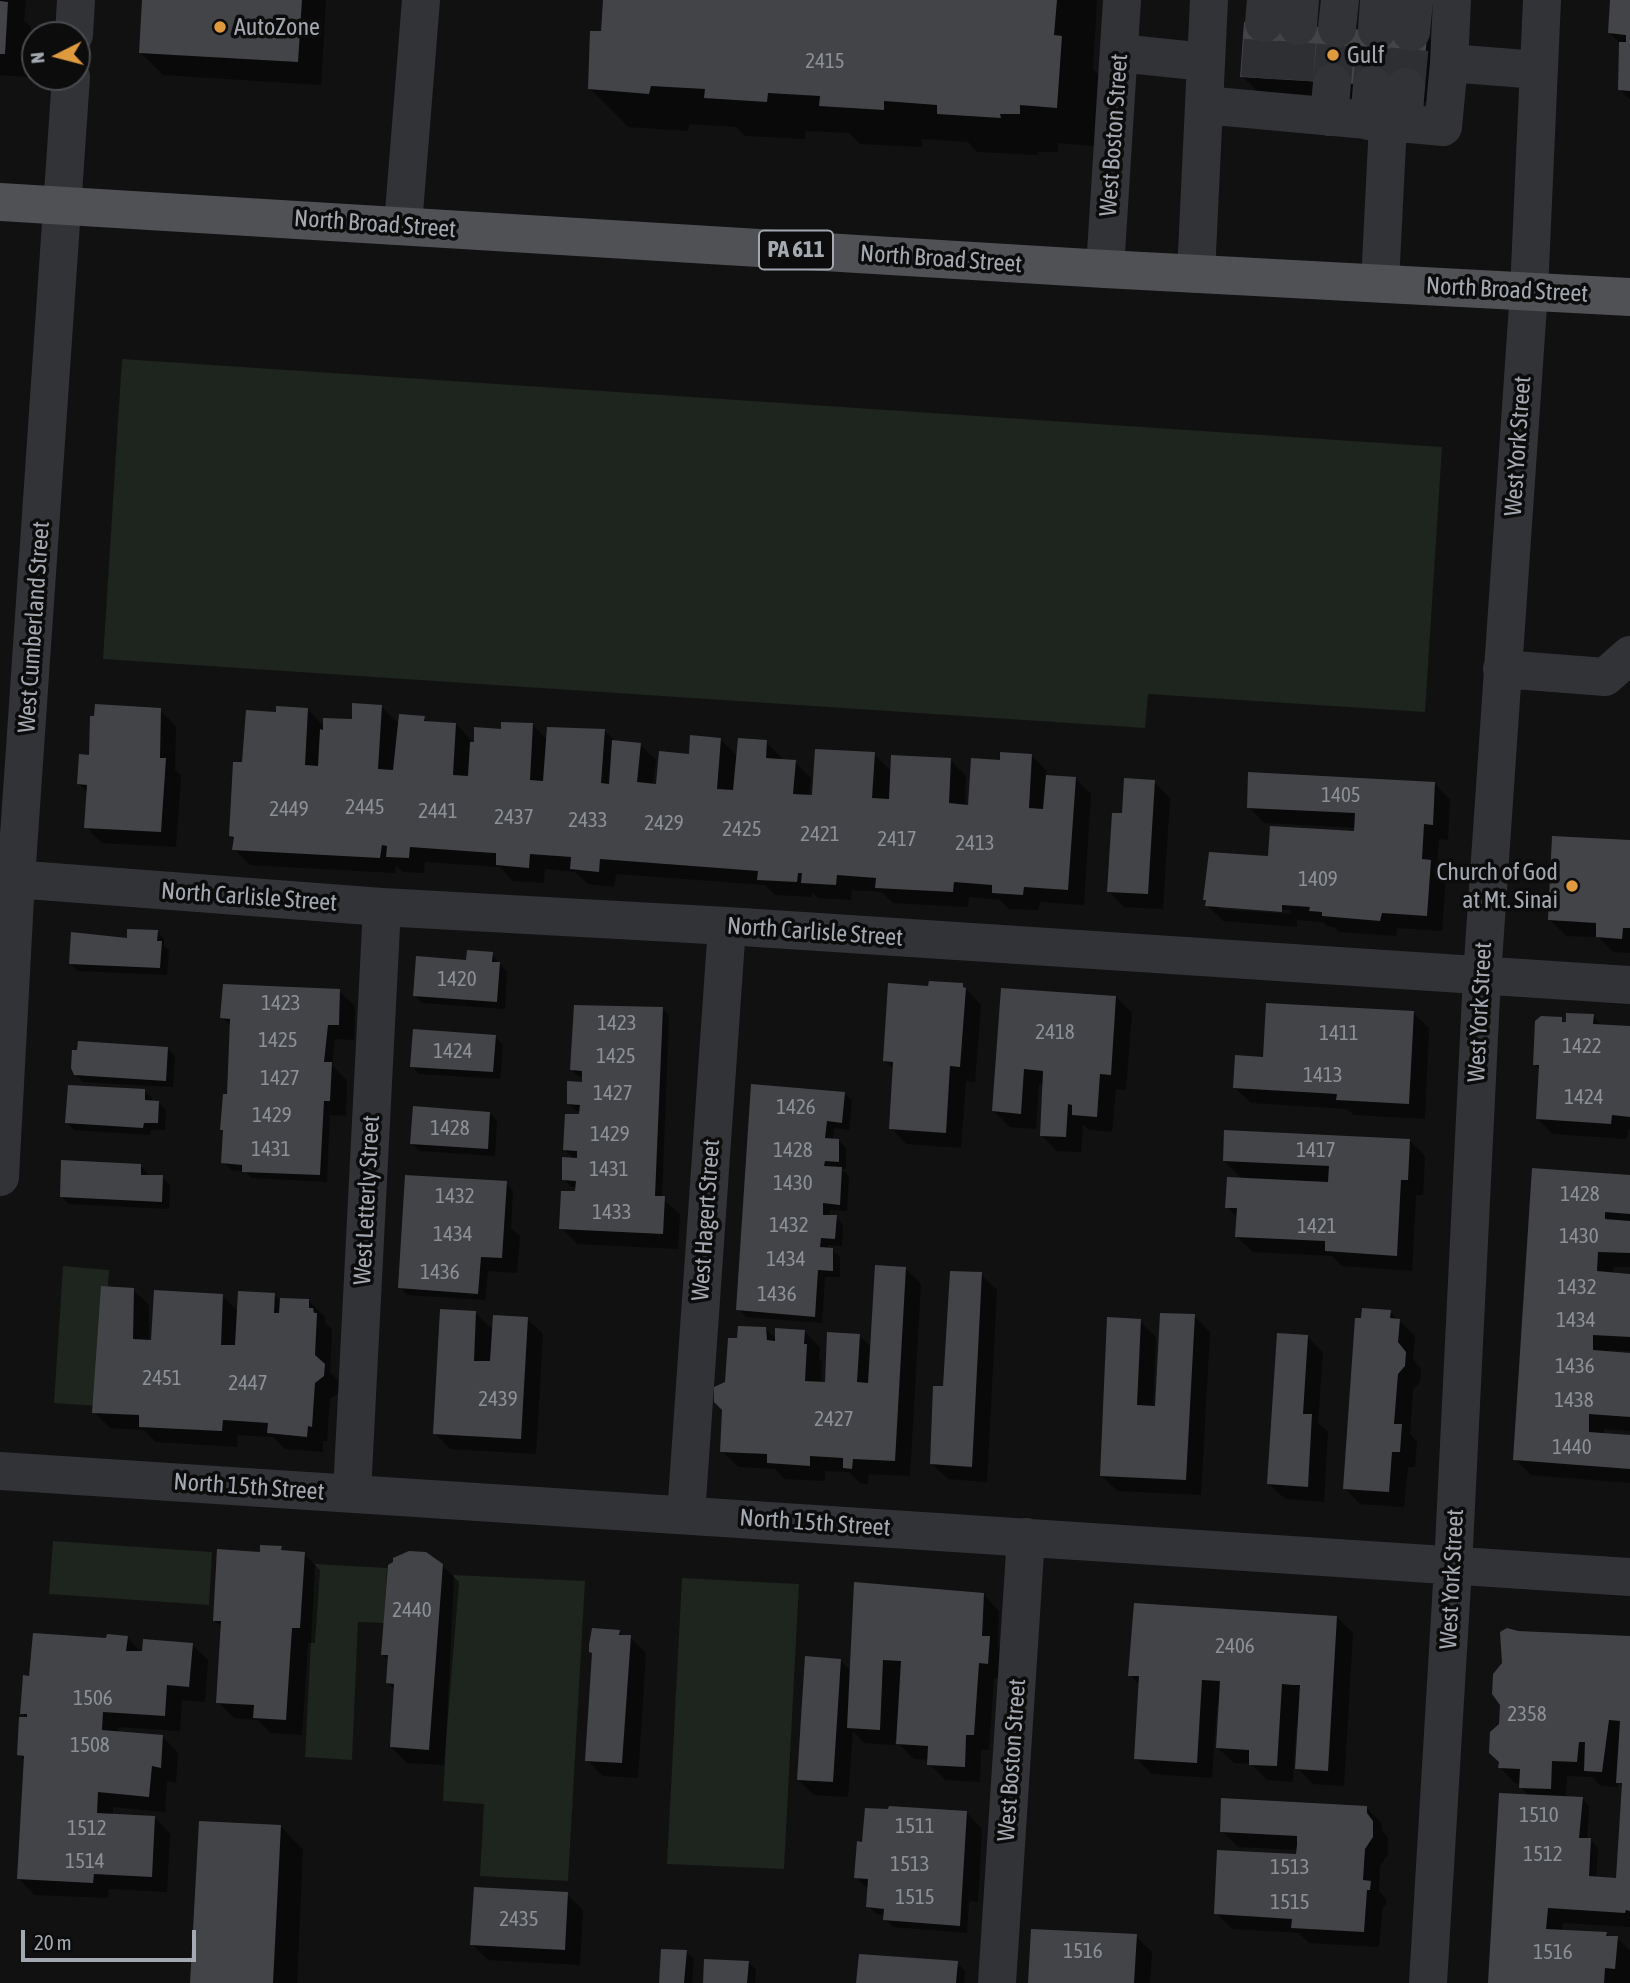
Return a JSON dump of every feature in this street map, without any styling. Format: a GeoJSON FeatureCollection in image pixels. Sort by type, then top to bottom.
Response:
{"type":"FeatureCollection","features":[{"type":"Feature","properties":{"kind":"main road","name":"North Broad Street"},"geometry":{"type":"LineString","coordinates":[[0,202],[1105,269],[1630,297]]}},
{"type":"Feature","properties":{"kind":"street"},"geometry":{"type":"LineString","coordinates":[[75,21],[76,0]]}},
{"type":"Feature","properties":{"kind":"street"},"geometry":{"type":"LineString","coordinates":[[403,225],[421,0]]}},
{"type":"Feature","properties":{"kind":"street","name":"West Boston Street"},"geometry":{"type":"LineString","coordinates":[[1105,269],[1122,0]]}},
{"type":"Feature","properties":{"kind":"street"},"geometry":{"type":"LineString","coordinates":[[1196,274],[1209,0]]}},
{"type":"Feature","properties":{"kind":"street"},"geometry":{"type":"LineString","coordinates":[[1204,105],[1276,95],[1331,100],[1388,108],[1443,127],[1452,0]]}},
{"type":"Feature","properties":{"kind":"street","name":"West York Street"},"geometry":{"type":"LineString","coordinates":[[1427,1983],[1453,1567],[1482,976],[1529,291],[1542,0]]}},
{"type":"Feature","properties":{"kind":"street"},"geometry":{"type":"LineString","coordinates":[[1119,53],[1205,62]]}},
{"type":"Feature","properties":{"kind":"street"},"geometry":{"type":"LineString","coordinates":[[1449,63],[1538,70]]}},
{"type":"Feature","properties":{"kind":"street","name":"West Cumberland Street"},"geometry":{"type":"LineString","coordinates":[[0,1177],[8,879],[70,91]]}},
{"type":"Feature","properties":{"kind":"street"},"geometry":{"type":"LineString","coordinates":[[1380,283],[1388,108]]}},
{"type":"Feature","properties":{"kind":"street"},"geometry":{"type":"LineString","coordinates":[[1502,669],[1605,677],[1630,655]]}},
{"type":"Feature","properties":{"kind":"street","name":"North Carlisle Street"},"geometry":{"type":"LineString","coordinates":[[8,879],[382,907],[727,926],[1630,985]]}},
{"type":"Feature","properties":{"kind":"street","name":"West Letterly Street"},"geometry":{"type":"LineString","coordinates":[[352,1493],[382,907]]}},
{"type":"Feature","properties":{"kind":"street","name":"West Hagert Street"},"geometry":{"type":"LineString","coordinates":[[686,1515],[727,926]]}},
{"type":"Feature","properties":{"kind":"street","name":"North 15th Street"},"geometry":{"type":"LineString","coordinates":[[0,1471],[1630,1577]]}},
{"type":"Feature","properties":{"kind":"street","name":"West Boston Street"},"geometry":{"type":"LineString","coordinates":[[997,1983],[1026,1536]]}},
{"type":"Feature","properties":{"kind":"shaded area"},"geometry":{"type":"Polygon","coordinates":[[[122,359],[1442,447],[1425,712],[1148,694],[1145,728],[103,659],[122,359]]]}},
{"type":"Feature","properties":{"kind":"shaded area"},"geometry":{"type":"Polygon","coordinates":[[[63,1266],[109,1270],[99,1406],[54,1403],[63,1266]]]}},
{"type":"Feature","properties":{"kind":"shaded area"},"geometry":{"type":"Polygon","coordinates":[[[53,1541],[212,1552],[209,1605],[49,1594],[53,1541]]]}},
{"type":"Feature","properties":{"kind":"shaded area"},"geometry":{"type":"Polygon","coordinates":[[[315,1564],[387,1568],[384,1623],[358,1622],[352,1760],[305,1757],[315,1564]]]}},
{"type":"Feature","properties":{"kind":"shaded area"},"geometry":{"type":"Polygon","coordinates":[[[454,1575],[585,1581],[568,1881],[480,1876],[484,1804],[443,1801],[454,1575]]]}},
{"type":"Feature","properties":{"kind":"shaded area"},"geometry":{"type":"Polygon","coordinates":[[[682,1578],[799,1584],[784,1869],[667,1864],[682,1578]]]}},
{"type":"Feature","properties":{"kind":"building","name":"AutoZone"},"geometry":{"type":"Polygon","coordinates":[[[142,0],[302,0],[298,62],[139,53],[142,0]]]}},
{"type":"Feature","properties":{"kind":"building"},"geometry":{"type":"Polygon","coordinates":[[[603,0],[1057,0],[1054,35],[1062,36],[1057,108],[1020,105],[1020,114],[1000,114],[1001,118],[937,114],[937,105],[884,101],[884,110],[819,106],[820,96],[768,93],[767,102],[704,98],[705,89],[651,86],[649,94],[588,89],[590,31],[601,31],[603,0]]]}},
{"type":"Feature","properties":{"kind":"building"},"geometry":{"type":"Polygon","coordinates":[[[1610,0],[1630,0],[1630,91],[1618,90],[1619,42],[1626,42],[1626,35],[1608,33],[1610,0]]]}},
{"type":"Feature","properties":{"kind":"building"},"geometry":{"type":"Polygon","coordinates":[[[0,1],[8,2],[5,54],[0,54],[0,1]]]}},
{"type":"Feature","properties":{"kind":"building","name":"Gulf"},"geometry":{"type":"Polygon","coordinates":[[[1244,22],[1427,34],[1423,88],[1240,77],[1244,22]]]}},
{"type":"Feature","properties":{"kind":"building"},"geometry":{"type":"Polygon","coordinates":[[[352,703],[382,705],[378,769],[393,770],[399,714],[425,716],[424,721],[456,723],[453,775],[468,776],[470,742],[474,742],[474,727],[501,729],[501,722],[533,723],[530,780],[543,781],[547,727],[605,729],[601,783],[609,784],[612,740],[641,743],[637,782],[656,784],[659,751],[689,754],[690,735],[721,738],[717,789],[733,790],[738,738],[767,740],[766,758],[796,760],[793,794],[812,795],[815,749],[875,752],[872,798],[889,799],[891,755],[951,758],[949,803],[968,805],[971,758],[1000,760],[1000,752],[1032,754],[1029,808],[1043,809],[1046,775],[1076,777],[1068,890],[1024,887],[1023,895],[992,893],[992,885],[954,882],[953,892],[875,888],[876,878],[837,875],[836,885],[801,883],[802,873],[798,873],[797,882],[757,880],[758,871],[600,859],[599,872],[570,869],[571,857],[530,854],[529,868],[496,865],[496,853],[410,847],[409,858],[386,857],[387,846],[382,845],[380,858],[232,850],[234,837],[229,836],[233,762],[242,762],[246,710],[276,712],[276,706],[308,708],[305,765],[318,766],[323,718],[352,719],[352,703]]]}},
{"type":"Feature","properties":{"kind":"building"},"geometry":{"type":"Polygon","coordinates":[[[95,704],[161,708],[160,758],[166,758],[161,832],[84,828],[87,785],[77,784],[79,754],[89,755],[90,716],[94,716],[95,704]]]}},
{"type":"Feature","properties":{"kind":"building"},"geometry":{"type":"Polygon","coordinates":[[[1248,772],[1435,782],[1433,825],[1424,824],[1422,859],[1431,860],[1427,916],[1382,913],[1380,921],[1322,916],[1322,912],[1309,911],[1310,907],[1282,905],[1282,912],[1205,906],[1206,900],[1203,900],[1209,852],[1268,856],[1270,826],[1354,831],[1355,813],[1247,808],[1248,772]]]}},
{"type":"Feature","properties":{"kind":"building"},"geometry":{"type":"Polygon","coordinates":[[[1124,778],[1155,780],[1148,894],[1107,892],[1112,813],[1122,813],[1124,778]]]}},
{"type":"Feature","properties":{"kind":"building"},"geometry":{"type":"Polygon","coordinates":[[[1552,836],[1630,840],[1630,928],[1623,928],[1622,939],[1596,937],[1596,923],[1548,920],[1552,836]]]}},
{"type":"Feature","properties":{"kind":"building"},"geometry":{"type":"Polygon","coordinates":[[[127,929],[158,930],[157,941],[162,941],[160,968],[69,964],[71,932],[127,938],[127,929]]]}},
{"type":"Feature","properties":{"kind":"building"},"geometry":{"type":"Polygon","coordinates":[[[467,950],[493,952],[492,962],[500,962],[497,1002],[413,996],[416,956],[466,960],[467,950]]]}},
{"type":"Feature","properties":{"kind":"building"},"geometry":{"type":"Polygon","coordinates":[[[929,981],[963,983],[966,988],[960,1067],[950,1066],[946,1133],[889,1129],[893,1062],[883,1061],[888,983],[928,986],[929,981]]]}},
{"type":"Feature","properties":{"kind":"building"},"geometry":{"type":"Polygon","coordinates":[[[223,984],[340,989],[339,1025],[328,1025],[324,1062],[332,1062],[330,1101],[324,1101],[320,1175],[242,1172],[242,1165],[221,1163],[223,1130],[220,1130],[223,1094],[227,1094],[230,1019],[220,1018],[223,984]]]}},
{"type":"Feature","properties":{"kind":"building"},"geometry":{"type":"Polygon","coordinates":[[[1001,988],[1116,996],[1111,1075],[1100,1074],[1097,1117],[1072,1115],[1072,1105],[1068,1104],[1066,1137],[1040,1136],[1043,1071],[1024,1069],[1021,1114],[992,1111],[1001,988]]]}},
{"type":"Feature","properties":{"kind":"building"},"geometry":{"type":"Polygon","coordinates":[[[1266,1003],[1414,1011],[1409,1104],[1336,1100],[1337,1094],[1233,1088],[1235,1055],[1263,1057],[1266,1003]]]}},
{"type":"Feature","properties":{"kind":"building"},"geometry":{"type":"Polygon","coordinates":[[[574,1005],[663,1007],[655,1196],[665,1196],[663,1234],[559,1229],[561,1191],[575,1191],[576,1181],[562,1180],[562,1157],[577,1158],[577,1151],[563,1150],[565,1114],[579,1114],[580,1105],[567,1104],[567,1081],[582,1082],[582,1071],[570,1070],[574,1005]]]}},
{"type":"Feature","properties":{"kind":"building"},"geometry":{"type":"Polygon","coordinates":[[[1566,1013],[1594,1014],[1593,1024],[1630,1026],[1630,1117],[1612,1115],[1611,1124],[1536,1119],[1539,1065],[1533,1065],[1535,1021],[1541,1016],[1562,1017],[1562,1022],[1566,1022],[1566,1013]]]}},
{"type":"Feature","properties":{"kind":"building"},"geometry":{"type":"Polygon","coordinates":[[[413,1029],[496,1035],[493,1072],[410,1067],[413,1029]]]}},
{"type":"Feature","properties":{"kind":"building"},"geometry":{"type":"Polygon","coordinates":[[[78,1041],[168,1047],[166,1081],[74,1075],[71,1068],[72,1050],[77,1050],[78,1041]]]}},
{"type":"Feature","properties":{"kind":"building"},"geometry":{"type":"Polygon","coordinates":[[[751,1084],[845,1092],[842,1123],[827,1121],[825,1138],[839,1139],[839,1162],[825,1161],[824,1166],[842,1167],[840,1205],[823,1203],[823,1215],[837,1215],[835,1239],[821,1238],[820,1247],[833,1248],[833,1271],[818,1270],[815,1317],[736,1310],[751,1084]]]}},
{"type":"Feature","properties":{"kind":"building"},"geometry":{"type":"Polygon","coordinates":[[[68,1085],[145,1089],[145,1100],[159,1101],[158,1123],[144,1123],[143,1128],[65,1123],[68,1085]]]}},
{"type":"Feature","properties":{"kind":"building"},"geometry":{"type":"Polygon","coordinates":[[[413,1106],[490,1112],[488,1149],[410,1144],[413,1106]]]}},
{"type":"Feature","properties":{"kind":"building"},"geometry":{"type":"Polygon","coordinates":[[[1224,1130],[1410,1139],[1408,1180],[1401,1180],[1397,1256],[1325,1251],[1325,1241],[1235,1237],[1237,1208],[1225,1208],[1227,1177],[1328,1182],[1329,1166],[1223,1161],[1224,1130]]]}},
{"type":"Feature","properties":{"kind":"building"},"geometry":{"type":"Polygon","coordinates":[[[61,1160],[141,1164],[141,1175],[163,1175],[162,1202],[60,1197],[61,1160]]]}},
{"type":"Feature","properties":{"kind":"building"},"geometry":{"type":"Polygon","coordinates":[[[1532,1168],[1630,1175],[1630,1214],[1605,1212],[1605,1219],[1630,1221],[1630,1253],[1598,1252],[1597,1271],[1630,1274],[1630,1337],[1593,1335],[1593,1350],[1630,1353],[1630,1417],[1589,1414],[1589,1432],[1630,1435],[1630,1469],[1513,1460],[1532,1168]]]}},
{"type":"Feature","properties":{"kind":"building"},"geometry":{"type":"Polygon","coordinates":[[[405,1175],[507,1181],[502,1258],[481,1257],[478,1294],[398,1288],[405,1175]]]}},
{"type":"Feature","properties":{"kind":"building"},"geometry":{"type":"Polygon","coordinates":[[[875,1265],[906,1267],[895,1461],[853,1459],[852,1469],[843,1468],[843,1458],[810,1456],[810,1466],[767,1463],[767,1454],[720,1452],[722,1410],[714,1402],[714,1387],[725,1382],[728,1338],[737,1338],[738,1326],[766,1327],[767,1340],[775,1341],[775,1328],[805,1330],[805,1381],[825,1382],[827,1332],[860,1334],[857,1382],[868,1383],[875,1265]]]}},
{"type":"Feature","properties":{"kind":"building"},"geometry":{"type":"Polygon","coordinates":[[[950,1271],[982,1272],[972,1467],[930,1464],[933,1386],[943,1386],[950,1271]]]}},
{"type":"Feature","properties":{"kind":"building"},"geometry":{"type":"Polygon","coordinates":[[[101,1286],[134,1288],[133,1339],[151,1340],[154,1290],[223,1294],[221,1345],[235,1345],[238,1291],[275,1293],[274,1313],[279,1313],[280,1298],[309,1299],[309,1308],[313,1308],[314,1313],[317,1313],[315,1355],[325,1364],[324,1376],[315,1383],[312,1427],[308,1426],[307,1437],[267,1433],[268,1423],[223,1420],[222,1431],[139,1427],[139,1415],[92,1413],[101,1286]]]}},
{"type":"Feature","properties":{"kind":"building"},"geometry":{"type":"Polygon","coordinates":[[[1362,1308],[1391,1310],[1390,1318],[1400,1319],[1398,1342],[1406,1352],[1405,1366],[1398,1374],[1394,1424],[1402,1424],[1400,1452],[1392,1452],[1389,1492],[1343,1489],[1355,1318],[1361,1318],[1362,1308]]]}},
{"type":"Feature","properties":{"kind":"building"},"geometry":{"type":"Polygon","coordinates":[[[440,1309],[476,1311],[474,1361],[490,1361],[493,1315],[528,1317],[521,1439],[433,1434],[440,1309]]]}},
{"type":"Feature","properties":{"kind":"building"},"geometry":{"type":"Polygon","coordinates":[[[1160,1313],[1195,1314],[1186,1480],[1100,1476],[1107,1317],[1141,1319],[1137,1405],[1155,1406],[1160,1313]]]}},
{"type":"Feature","properties":{"kind":"building"},"geometry":{"type":"Polygon","coordinates":[[[1277,1333],[1308,1335],[1303,1414],[1312,1414],[1308,1487],[1267,1484],[1277,1333]]]}},
{"type":"Feature","properties":{"kind":"building"},"geometry":{"type":"Polygon","coordinates":[[[260,1545],[282,1546],[281,1550],[305,1552],[300,1628],[292,1628],[286,1720],[253,1718],[254,1705],[216,1703],[221,1621],[213,1621],[217,1549],[260,1552],[260,1545]]]}},
{"type":"Feature","properties":{"kind":"building"},"geometry":{"type":"Polygon","coordinates":[[[409,1551],[426,1552],[443,1564],[429,1750],[390,1747],[394,1684],[386,1683],[388,1655],[381,1655],[388,1565],[393,1562],[393,1558],[409,1551]]]}},
{"type":"Feature","properties":{"kind":"building"},"geometry":{"type":"Polygon","coordinates":[[[854,1582],[984,1593],[982,1636],[990,1636],[988,1664],[979,1663],[974,1735],[966,1735],[965,1767],[927,1765],[928,1746],[896,1744],[901,1661],[883,1660],[880,1730],[847,1728],[854,1582]]]}},
{"type":"Feature","properties":{"kind":"building"},"geometry":{"type":"Polygon","coordinates":[[[1134,1603],[1337,1616],[1328,1771],[1295,1769],[1300,1685],[1282,1684],[1277,1766],[1249,1765],[1249,1750],[1216,1748],[1220,1681],[1202,1680],[1197,1763],[1134,1759],[1139,1676],[1128,1676],[1134,1603]]]}},
{"type":"Feature","properties":{"kind":"building"},"geometry":{"type":"Polygon","coordinates":[[[592,1628],[620,1630],[619,1635],[631,1635],[622,1763],[585,1761],[592,1653],[589,1652],[589,1645],[592,1628]]]}},
{"type":"Feature","properties":{"kind":"building"},"geometry":{"type":"Polygon","coordinates":[[[1507,1628],[1518,1631],[1630,1636],[1630,1911],[1626,1910],[1625,1913],[1548,1908],[1546,1929],[1607,1932],[1606,1936],[1618,1936],[1615,1969],[1605,1968],[1604,1983],[1488,1983],[1499,1793],[1583,1797],[1579,1838],[1591,1838],[1589,1876],[1616,1878],[1622,1783],[1616,1783],[1620,1721],[1609,1720],[1602,1772],[1584,1771],[1585,1742],[1579,1742],[1577,1762],[1552,1761],[1551,1789],[1519,1788],[1520,1769],[1498,1768],[1499,1762],[1489,1753],[1490,1732],[1499,1724],[1500,1705],[1492,1694],[1493,1674],[1502,1663],[1500,1632],[1507,1628]]]}},
{"type":"Feature","properties":{"kind":"building"},"geometry":{"type":"Polygon","coordinates":[[[33,1633],[106,1638],[107,1634],[128,1636],[126,1651],[142,1651],[143,1639],[193,1643],[189,1687],[167,1685],[165,1716],[103,1712],[102,1730],[163,1735],[161,1768],[152,1766],[149,1797],[98,1792],[97,1813],[155,1816],[152,1877],[94,1874],[93,1883],[17,1879],[24,1756],[17,1755],[19,1717],[27,1717],[27,1714],[20,1714],[23,1675],[29,1676],[33,1633]]]}},
{"type":"Feature","properties":{"kind":"building"},"geometry":{"type":"Polygon","coordinates":[[[805,1656],[841,1659],[833,1782],[797,1780],[805,1656]]]}},
{"type":"Feature","properties":{"kind":"building"},"geometry":{"type":"Polygon","coordinates":[[[1221,1798],[1367,1806],[1367,1813],[1373,1821],[1373,1837],[1365,1849],[1363,1880],[1371,1881],[1370,1890],[1367,1890],[1364,1932],[1291,1928],[1292,1919],[1214,1914],[1217,1850],[1296,1854],[1297,1845],[1297,1836],[1220,1832],[1221,1798]]]}},
{"type":"Feature","properties":{"kind":"building"},"geometry":{"type":"Polygon","coordinates":[[[889,1806],[967,1811],[960,1926],[883,1920],[884,1909],[866,1907],[868,1879],[854,1878],[857,1841],[862,1842],[865,1808],[888,1809],[889,1806]]]}},
{"type":"Feature","properties":{"kind":"building"},"geometry":{"type":"Polygon","coordinates":[[[199,1821],[281,1825],[273,1983],[190,1983],[199,1821]]]}},
{"type":"Feature","properties":{"kind":"building"},"geometry":{"type":"Polygon","coordinates":[[[474,1887],[568,1892],[565,1950],[470,1945],[474,1887]]]}},
{"type":"Feature","properties":{"kind":"building"},"geometry":{"type":"Polygon","coordinates":[[[1031,1929],[1137,1934],[1134,1983],[1028,1983],[1031,1929]]]}},
{"type":"Feature","properties":{"kind":"building"},"geometry":{"type":"Polygon","coordinates":[[[661,1949],[687,1950],[684,1983],[659,1983],[661,1949]]]}},
{"type":"Feature","properties":{"kind":"building"},"geometry":{"type":"Polygon","coordinates":[[[859,1954],[958,1961],[956,1983],[856,1983],[859,1954]]]}},
{"type":"Feature","properties":{"kind":"building"},"geometry":{"type":"Polygon","coordinates":[[[704,1959],[749,1961],[747,1983],[703,1983],[704,1959]]]}},
{"type":"Feature","properties":{"kind":"tunnel"},"geometry":{"type":"LineString","coordinates":[[1260,78],[1264,23]]}},
{"type":"Feature","properties":{"kind":"tunnel"},"geometry":{"type":"LineString","coordinates":[[1294,80],[1298,26]]}},
{"type":"Feature","properties":{"kind":"tunnel"},"geometry":{"type":"LineString","coordinates":[[1332,83],[1337,28]]}},
{"type":"Feature","properties":{"kind":"tunnel"},"geometry":{"type":"LineString","coordinates":[[1372,85],[1377,30]]}},
{"type":"Feature","properties":{"kind":"tunnel"},"geometry":{"type":"LineString","coordinates":[[1406,87],[1411,32]]}},
{"type":"Feature","properties":{"kind":"place","name":"AutoZone"},"geometry":{"type":"Point","coordinates":[220,27]}},
{"type":"Feature","properties":{"kind":"place","name":"Gulf"},"geometry":{"type":"Point","coordinates":[1333,55]}},
{"type":"Feature","properties":{"kind":"place","name":"Church of God at Mt. Sinai"},"geometry":{"type":"Point","coordinates":[1572,886]}}]}
